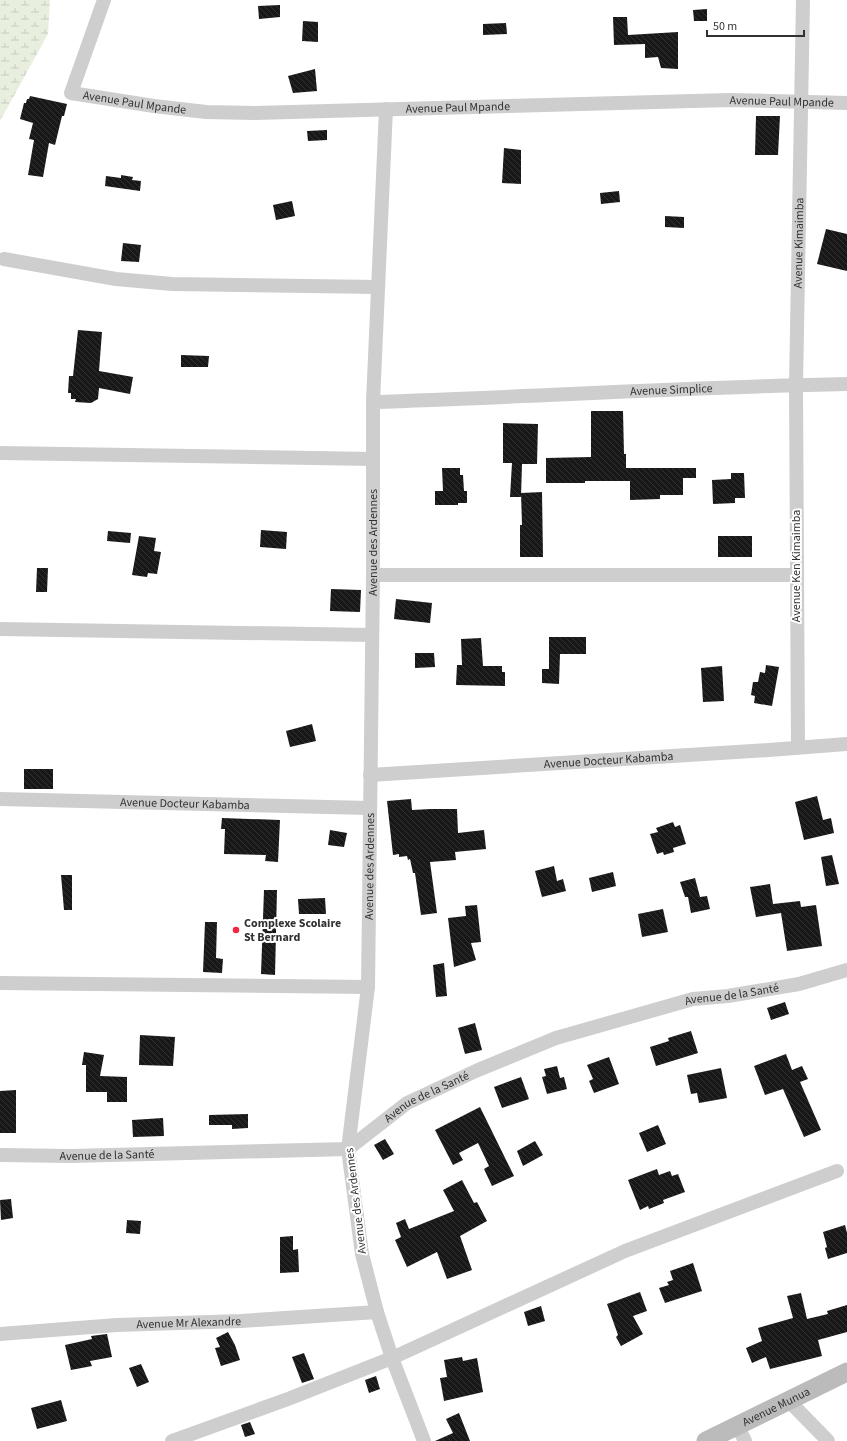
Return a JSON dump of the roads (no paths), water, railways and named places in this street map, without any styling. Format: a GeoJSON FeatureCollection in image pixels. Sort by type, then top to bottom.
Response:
{"type":"FeatureCollection","features":[{"type":"Feature","properties":{"kind":"main road","name":"Avenue Munua"},"geometry":{"type":"LineString","coordinates":[[706,1441],[741,1433],[788,1400],[847,1372]]}},
{"type":"Feature","properties":{"kind":"street","name":"Avenue Paul Mpande"},"geometry":{"type":"LineString","coordinates":[[104,0],[71,92],[154,106],[206,112],[255,113],[730,100],[847,103]]}},
{"type":"Feature","properties":{"kind":"street","name":"Avenue Kimaimba"},"geometry":{"type":"LineString","coordinates":[[796,385],[803,0]]}},
{"type":"Feature","properties":{"kind":"street","name":"Avenue des Ardennes"},"geometry":{"type":"LineString","coordinates":[[386,109],[373,402],[373,575],[368,987],[348,1149],[362,1254],[377,1312],[392,1358],[424,1441]]}},
{"type":"Feature","properties":{"kind":"street"},"geometry":{"type":"LineString","coordinates":[[4,259],[116,279],[172,284],[378,287]]}},
{"type":"Feature","properties":{"kind":"street","name":"Avenue Simplice"},"geometry":{"type":"LineString","coordinates":[[373,402],[847,384]]}},
{"type":"Feature","properties":{"kind":"street","name":"Avenue Ken Kimaimba"},"geometry":{"type":"LineString","coordinates":[[796,385],[798,747]]}},
{"type":"Feature","properties":{"kind":"street"},"geometry":{"type":"LineString","coordinates":[[0,454],[373,459]]}},
{"type":"Feature","properties":{"kind":"street"},"geometry":{"type":"LineString","coordinates":[[373,575],[796,575]]}},
{"type":"Feature","properties":{"kind":"street"},"geometry":{"type":"LineString","coordinates":[[0,629],[372,635]]}},
{"type":"Feature","properties":{"kind":"street","name":"Avenue Docteur Kabamba"},"geometry":{"type":"LineString","coordinates":[[370,775],[847,744]]}},
{"type":"Feature","properties":{"kind":"street","name":"Avenue Docteur Kabamba"},"geometry":{"type":"LineString","coordinates":[[0,800],[370,808]]}},
{"type":"Feature","properties":{"kind":"street","name":"Avenue de la Santé"},"geometry":{"type":"LineString","coordinates":[[0,1155],[71,1156],[348,1149],[407,1103],[478,1070],[556,1038],[693,999],[728,996],[799,984],[847,970]]}},
{"type":"Feature","properties":{"kind":"street"},"geometry":{"type":"LineString","coordinates":[[0,984],[368,987]]}},
{"type":"Feature","properties":{"kind":"street"},"geometry":{"type":"LineString","coordinates":[[172,1441],[392,1358],[625,1251],[837,1171]]}},
{"type":"Feature","properties":{"kind":"street","name":"Avenue Mr Alexandre"},"geometry":{"type":"LineString","coordinates":[[0,1334],[117,1325],[241,1321],[377,1312]]}},
{"type":"Feature","properties":{"kind":"street"},"geometry":{"type":"LineString","coordinates":[[788,1400],[828,1441]]}},
{"type":"Feature","properties":{"kind":"place","name":"Complexe Scolaire St Bernard"},"geometry":{"type":"Point","coordinates":[236,930]}}]}
